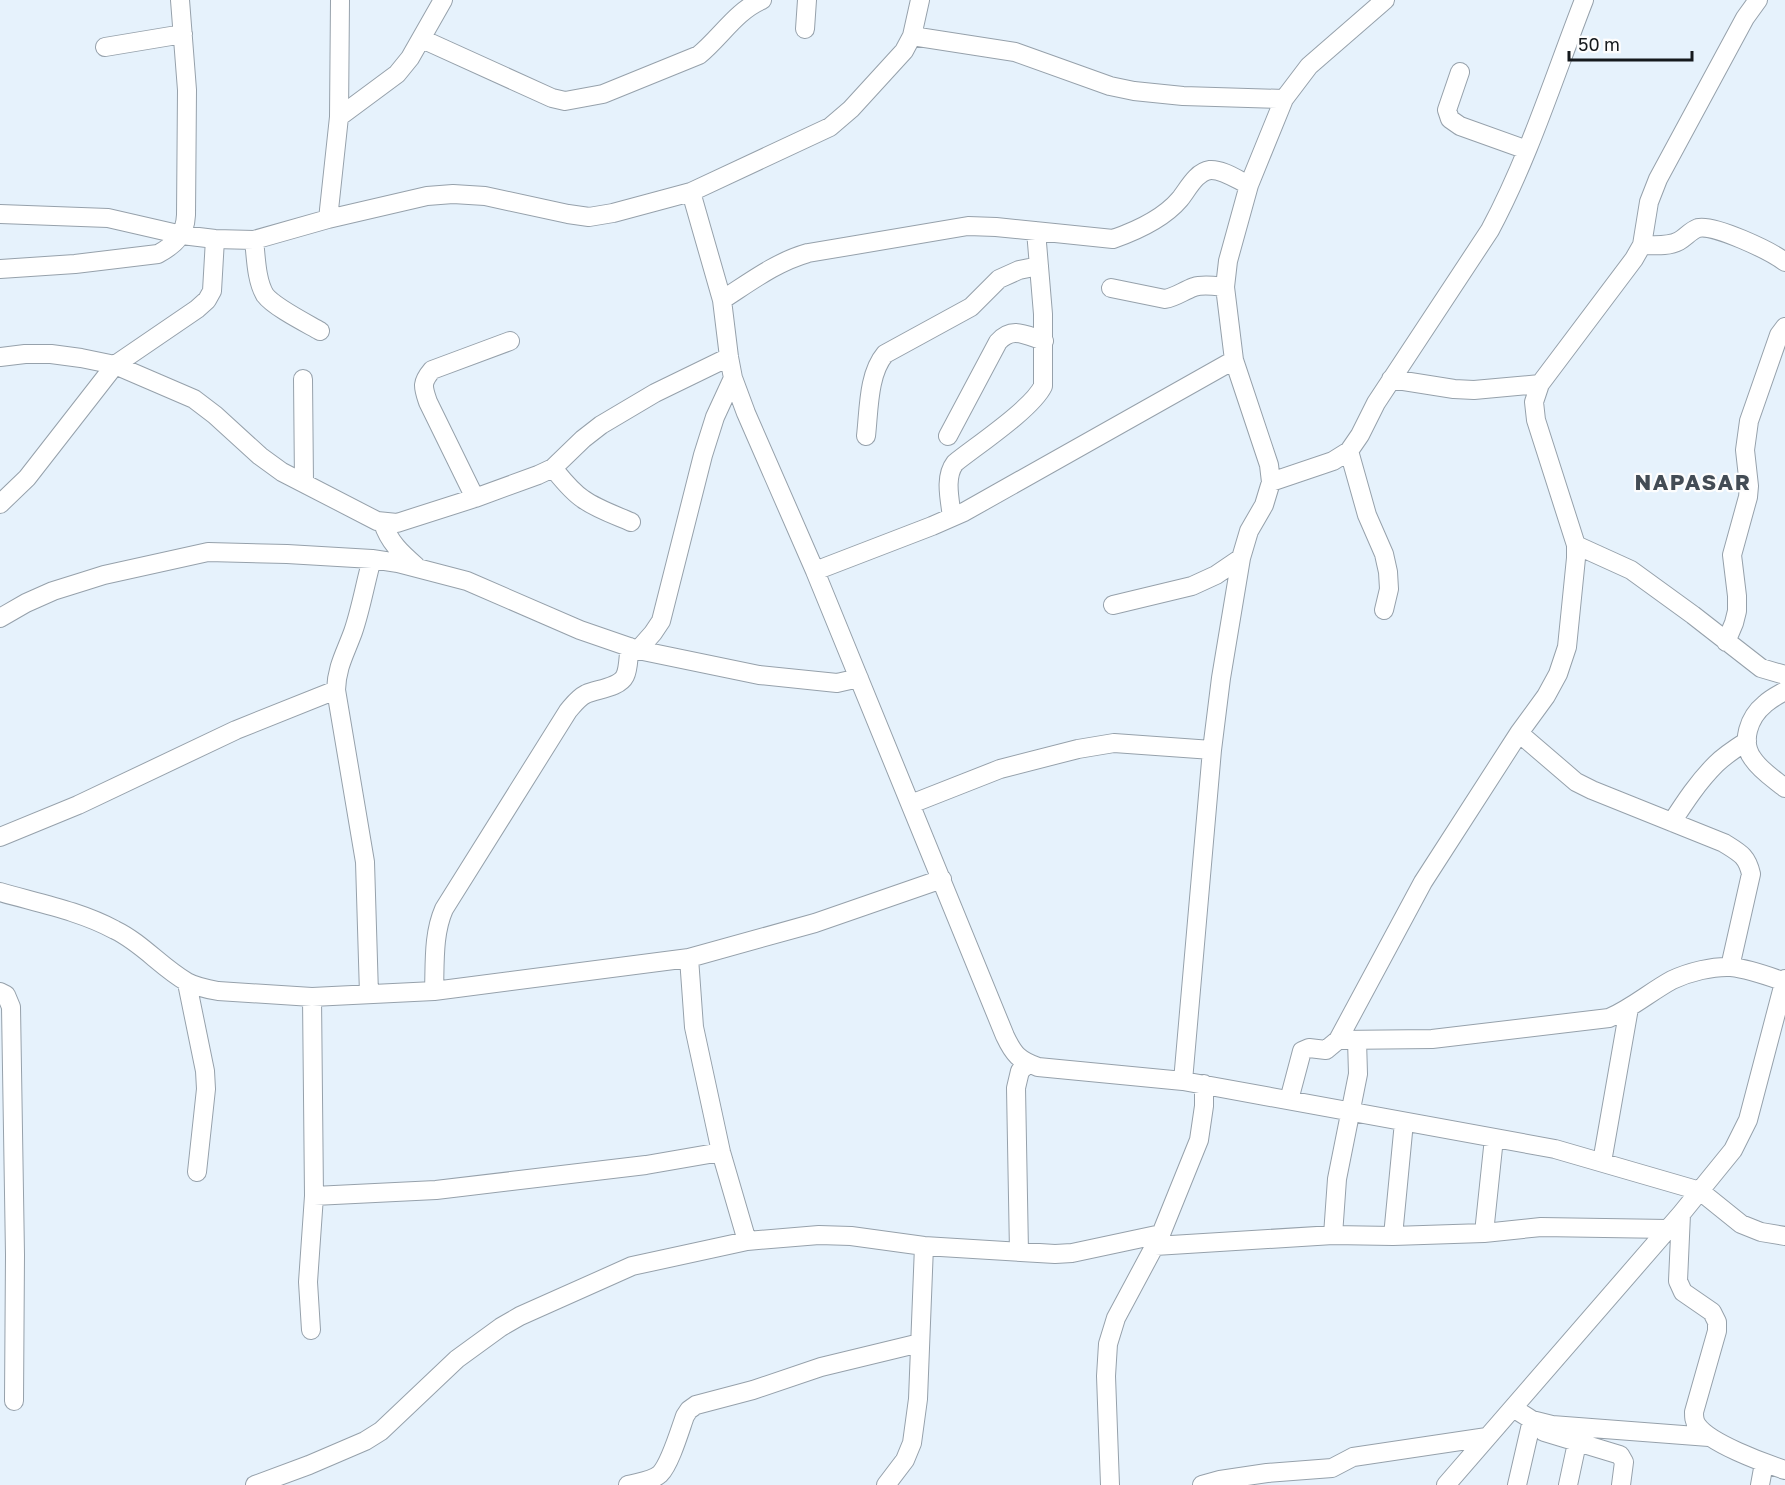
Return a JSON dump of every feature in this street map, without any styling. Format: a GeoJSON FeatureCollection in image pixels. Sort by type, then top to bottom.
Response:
{"type":"FeatureCollection","features":[{"type":"Feature","properties":{"kind":"street"},"geometry":{"type":"LineString","coordinates":[[0,269],[75,264],[158,254],[182,235],[185,230],[186,215],[186,90],[180,0]]}},
{"type":"Feature","properties":{"kind":"street"},"geometry":{"type":"LineString","coordinates":[[328,219],[339,117],[340,0]]}},
{"type":"Feature","properties":{"kind":"street"},"geometry":{"type":"LineString","coordinates":[[339,117],[397,74],[422,39],[443,0]]}},
{"type":"Feature","properties":{"kind":"street"},"geometry":{"type":"LineString","coordinates":[[422,39],[529,89],[552,98],[571,101],[603,94],[699,54],[743,11],[762,0]]}},
{"type":"Feature","properties":{"kind":"street"},"geometry":{"type":"LineString","coordinates":[[805,29],[807,0]]}},
{"type":"Feature","properties":{"kind":"street"},"geometry":{"type":"LineString","coordinates":[[0,214],[108,218],[182,235],[254,240],[328,219],[427,196],[453,194],[485,196],[589,217],[613,213],[691,192],[830,127],[851,109],[904,51],[912,36],[920,0]]}},
{"type":"Feature","properties":{"kind":"street"},"geometry":{"type":"LineString","coordinates":[[1182,1081],[1212,750],[1221,678],[1241,558],[1250,531],[1264,505],[1271,482],[1269,465],[1234,360],[1225,287],[1228,261],[1249,185],[1284,99],[1308,66],[1386,0]]}},
{"type":"Feature","properties":{"kind":"street"},"geometry":{"type":"LineString","coordinates":[[1271,482],[1333,461],[1349,451],[1360,435],[1376,403],[1490,230],[1506,200],[1584,0]]}},
{"type":"Feature","properties":{"kind":"street"},"geometry":{"type":"LineString","coordinates":[[1289,1100],[1302,1051],[1310,1048],[1326,1050],[1338,1040],[1423,882],[1519,733],[1546,696],[1558,674],[1567,646],[1576,545],[1536,420],[1534,402],[1540,384],[1634,259],[1642,245],[1649,202],[1658,179],[1745,18],[1758,0]]}},
{"type":"Feature","properties":{"kind":"street"},"geometry":{"type":"LineString","coordinates":[[105,47],[183,34]]}},
{"type":"Feature","properties":{"kind":"street"},"geometry":{"type":"LineString","coordinates":[[912,36],[1015,52],[1110,86],[1134,91],[1183,96],[1284,99]]}},
{"type":"Feature","properties":{"kind":"street"},"geometry":{"type":"LineString","coordinates":[[1460,72],[1447,110],[1450,119],[1460,126],[1527,150]]}},
{"type":"Feature","properties":{"kind":"street"},"geometry":{"type":"LineString","coordinates":[[723,300],[772,267],[790,258],[808,253],[968,226],[1113,239],[1158,218],[1178,201],[1199,175],[1207,170],[1216,170],[1249,185]]}},
{"type":"Feature","properties":{"kind":"street"},"geometry":{"type":"LineString","coordinates":[[691,192],[723,300],[729,357],[746,413],[815,571],[1011,1049],[1018,1058],[1028,1064],[1050,1069],[1204,1084],[1556,1149],[1700,1191],[1741,1224],[1761,1232],[1785,1236]]}},
{"type":"Feature","properties":{"kind":"street"},"geometry":{"type":"LineString","coordinates":[[1642,245],[1670,245],[1700,227],[1711,228],[1757,245],[1785,262]]}},
{"type":"Feature","properties":{"kind":"street"},"geometry":{"type":"LineString","coordinates":[[952,517],[950,469],[1024,408],[1041,392],[1043,386],[1043,314],[1036,231]]}},
{"type":"Feature","properties":{"kind":"street"},"geometry":{"type":"LineString","coordinates":[[0,504],[27,478],[115,365],[207,300],[212,291],[215,239]]}},
{"type":"Feature","properties":{"kind":"street"},"geometry":{"type":"LineString","coordinates":[[254,240],[260,281],[265,295],[275,304],[320,331]]}},
{"type":"Feature","properties":{"kind":"street"},"geometry":{"type":"LineString","coordinates":[[866,436],[874,373],[885,354],[971,307],[999,279],[1019,270],[1039,267]]}},
{"type":"Feature","properties":{"kind":"street"},"geometry":{"type":"LineString","coordinates":[[1112,288],[1165,299],[1195,286],[1225,287]]}},
{"type":"Feature","properties":{"kind":"street"},"geometry":{"type":"LineString","coordinates":[[1726,642],[1737,611],[1732,555],[1748,497],[1745,450],[1749,421],[1779,335],[1785,327]]}},
{"type":"Feature","properties":{"kind":"street"},"geometry":{"type":"LineString","coordinates":[[948,436],[998,342],[1004,335],[1012,332],[1044,341]]}},
{"type":"Feature","properties":{"kind":"street"},"geometry":{"type":"LineString","coordinates":[[475,498],[428,402],[423,388],[424,379],[432,370],[510,341]]}},
{"type":"Feature","properties":{"kind":"street"},"geometry":{"type":"LineString","coordinates":[[0,357],[51,354],[115,365],[194,399],[282,472],[368,517],[383,523],[397,523],[475,498],[553,468],[601,425],[655,393],[729,357]]}},
{"type":"Feature","properties":{"kind":"street"},"geometry":{"type":"LineString","coordinates":[[815,571],[952,517],[1234,360]]}},
{"type":"Feature","properties":{"kind":"street"},"geometry":{"type":"LineString","coordinates":[[434,991],[436,934],[438,921],[444,909],[568,711],[577,700],[586,694],[621,681],[625,676],[634,648],[653,633],[660,621],[715,417],[734,378]]}},
{"type":"Feature","properties":{"kind":"street"},"geometry":{"type":"LineString","coordinates":[[303,379],[304,483]]}},
{"type":"Feature","properties":{"kind":"street"},"geometry":{"type":"LineString","coordinates":[[1391,379],[1474,390],[1540,384]]}},
{"type":"Feature","properties":{"kind":"street"},"geometry":{"type":"LineString","coordinates":[[1349,451],[1388,572],[1389,589],[1384,610]]}},
{"type":"Feature","properties":{"kind":"street"},"geometry":{"type":"LineString","coordinates":[[553,468],[582,499],[631,522]]}},
{"type":"Feature","properties":{"kind":"street"},"geometry":{"type":"LineString","coordinates":[[383,523],[392,542],[418,569]]}},
{"type":"Feature","properties":{"kind":"street"},"geometry":{"type":"LineString","coordinates":[[1576,545],[1630,570],[1761,668],[1785,675]]}},
{"type":"Feature","properties":{"kind":"street"},"geometry":{"type":"LineString","coordinates":[[0,618],[53,591],[94,578],[208,552],[372,559],[398,563],[466,581],[580,630],[634,648],[759,675],[837,683],[859,678]]}},
{"type":"Feature","properties":{"kind":"street"},"geometry":{"type":"LineString","coordinates":[[1113,605],[1192,586],[1216,575],[1241,558]]}},
{"type":"Feature","properties":{"kind":"street"},"geometry":{"type":"LineString","coordinates":[[369,994],[364,862],[336,690],[341,659],[353,633],[372,559]]}},
{"type":"Feature","properties":{"kind":"street"},"geometry":{"type":"LineString","coordinates":[[0,837],[78,805],[236,730],[336,690]]}},
{"type":"Feature","properties":{"kind":"street"},"geometry":{"type":"LineString","coordinates":[[1785,691],[1764,704],[1749,726],[1747,741],[1751,757],[1785,788]]}},
{"type":"Feature","properties":{"kind":"street"},"geometry":{"type":"LineString","coordinates":[[1519,733],[1576,782],[1724,843],[1749,862],[1751,874],[1730,967]]}},
{"type":"Feature","properties":{"kind":"street"},"geometry":{"type":"LineString","coordinates":[[1672,822],[1707,773],[1747,741]]}},
{"type":"Feature","properties":{"kind":"street"},"geometry":{"type":"LineString","coordinates":[[912,804],[1000,769],[1078,748],[1114,743],[1212,750]]}},
{"type":"Feature","properties":{"kind":"street"},"geometry":{"type":"LineString","coordinates":[[0,892],[82,916],[116,930],[187,982],[203,988],[312,997],[434,991],[689,958],[815,923],[942,879]]}},
{"type":"Feature","properties":{"kind":"street"},"geometry":{"type":"LineString","coordinates":[[689,958],[694,1027],[721,1152],[747,1241]]}},
{"type":"Feature","properties":{"kind":"street"},"geometry":{"type":"LineString","coordinates":[[1338,1040],[1432,1039],[1609,1018],[1673,980],[1698,971],[1730,967],[1785,981],[1748,1120],[1733,1150],[1681,1214],[1446,1485]]}},
{"type":"Feature","properties":{"kind":"street"},"geometry":{"type":"LineString","coordinates":[[187,982],[205,1071],[206,1089],[197,1172]]}},
{"type":"Feature","properties":{"kind":"street"},"geometry":{"type":"LineString","coordinates":[[0,992],[6,995],[11,1007],[8,1255],[14,1401]]}},
{"type":"Feature","properties":{"kind":"street"},"geometry":{"type":"LineString","coordinates":[[311,1330],[308,1282],[314,1196],[312,997]]}},
{"type":"Feature","properties":{"kind":"street"},"geometry":{"type":"LineString","coordinates":[[1602,1162],[1629,1008]]}},
{"type":"Feature","properties":{"kind":"street"},"geometry":{"type":"LineString","coordinates":[[1333,1235],[1337,1179],[1358,1074],[1357,1040]]}},
{"type":"Feature","properties":{"kind":"street"},"geometry":{"type":"LineString","coordinates":[[1019,1252],[1016,1088],[1020,1071],[1028,1064]]}},
{"type":"Feature","properties":{"kind":"street"},"geometry":{"type":"LineString","coordinates":[[1110,1485],[1106,1376],[1108,1344],[1116,1318],[1158,1240],[1199,1140],[1204,1106],[1204,1084]]}},
{"type":"Feature","properties":{"kind":"street"},"geometry":{"type":"LineString","coordinates":[[1394,1236],[1404,1122]]}},
{"type":"Feature","properties":{"kind":"street"},"geometry":{"type":"LineString","coordinates":[[1484,1233],[1494,1138]]}},
{"type":"Feature","properties":{"kind":"street"},"geometry":{"type":"LineString","coordinates":[[314,1196],[447,1188],[646,1165],[721,1152]]}},
{"type":"Feature","properties":{"kind":"street"},"geometry":{"type":"LineString","coordinates":[[1681,1214],[1678,1281],[1683,1292],[1712,1312],[1717,1322],[1717,1331],[1694,1412],[1694,1420],[1709,1437],[1764,1463],[1785,1470]]}},
{"type":"Feature","properties":{"kind":"street"},"geometry":{"type":"LineString","coordinates":[[255,1485],[309,1466],[365,1441],[381,1431],[457,1359],[520,1316],[632,1266],[747,1241],[834,1235],[924,1246],[1054,1254],[1158,1240],[1484,1233],[1541,1227],[1668,1229]]}},
{"type":"Feature","properties":{"kind":"street"},"geometry":{"type":"LineString","coordinates":[[886,1485],[905,1460],[912,1443],[918,1399],[924,1246]]}},
{"type":"Feature","properties":{"kind":"street"},"geometry":{"type":"LineString","coordinates":[[628,1485],[659,1480],[685,1416],[696,1405],[753,1390],[821,1367],[920,1342]]}},
{"type":"Feature","properties":{"kind":"street"},"geometry":{"type":"LineString","coordinates":[[1513,1408],[1532,1424],[1577,1443],[1620,1455],[1624,1462],[1621,1485]]}},
{"type":"Feature","properties":{"kind":"street"},"geometry":{"type":"LineString","coordinates":[[1532,1424],[1709,1437]]}},
{"type":"Feature","properties":{"kind":"street"},"geometry":{"type":"LineString","coordinates":[[1517,1485],[1532,1424]]}},
{"type":"Feature","properties":{"kind":"street"},"geometry":{"type":"LineString","coordinates":[[1202,1485],[1267,1473],[1332,1468],[1353,1457],[1487,1437]]}},
{"type":"Feature","properties":{"kind":"street"},"geometry":{"type":"LineString","coordinates":[[1568,1485],[1577,1443]]}},
{"type":"Feature","properties":{"kind":"street"},"geometry":{"type":"LineString","coordinates":[[1760,1485],[1764,1463]]}},
{"type":"Feature","properties":{"kind":"district","name":"NAPASAR"},"geometry":{"type":"Point","coordinates":[1693,482]}}]}
